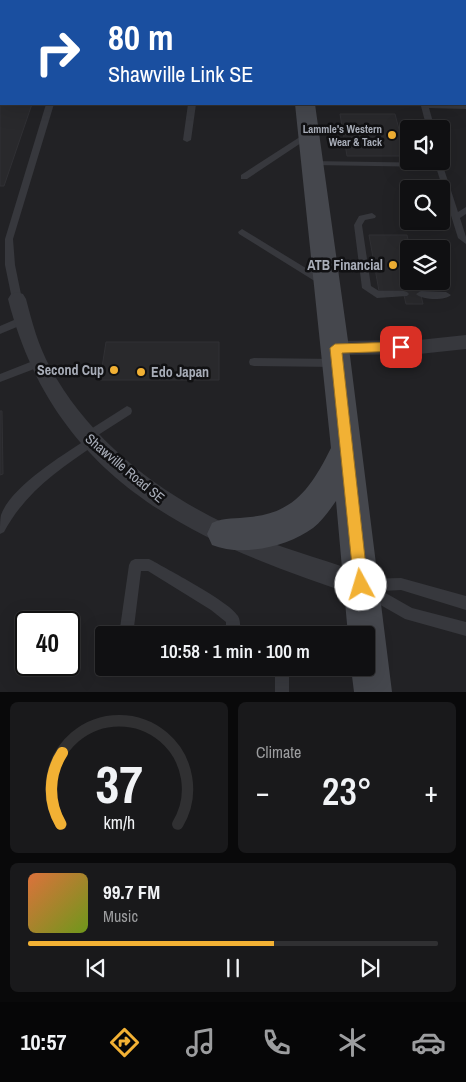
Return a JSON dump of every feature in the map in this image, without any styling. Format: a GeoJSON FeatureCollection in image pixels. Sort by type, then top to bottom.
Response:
{"type":"FeatureCollection","features":[{"type":"Feature","properties":{"kind":"street"},"geometry":{"type":"LineString","coordinates":[[305,105],[328,285],[373,692]]}},
{"type":"Feature","properties":{"kind":"street","name":"Shawville Road SE"},"geometry":{"type":"LineString","coordinates":[[17,299],[21,321],[38,363],[68,414],[90,439],[138,483],[164,501],[224,534],[307,568],[361,585]]}},
{"type":"Feature","properties":{"kind":"street"},"geometry":{"type":"LineString","coordinates":[[336,356],[466,342]]}},
{"type":"Feature","properties":{"kind":"street"},"geometry":{"type":"LineString","coordinates":[[224,534],[253,535],[277,530],[294,522],[319,500],[346,448]]}},
{"type":"Feature","properties":{"kind":"lane"},"geometry":{"type":"LineString","coordinates":[[17,299],[10,265],[9,239],[50,105]]}},
{"type":"Feature","properties":{"kind":"lane"},"geometry":{"type":"LineString","coordinates":[[187,140],[192,105]]}},
{"type":"Feature","properties":{"kind":"lane"},"geometry":{"type":"LineString","coordinates":[[428,120],[425,106],[466,107]]}},
{"type":"Feature","properties":{"kind":"lane"},"geometry":{"type":"LineString","coordinates":[[244,178],[309,135]]}},
{"type":"Feature","properties":{"kind":"lane"},"geometry":{"type":"LineString","coordinates":[[312,163],[400,163]]}},
{"type":"Feature","properties":{"kind":"lane"},"geometry":{"type":"LineString","coordinates":[[441,170],[462,238],[466,241]]}},
{"type":"Feature","properties":{"kind":"lane"},"geometry":{"type":"LineString","coordinates":[[456,217],[466,210]]}},
{"type":"Feature","properties":{"kind":"lane"},"geometry":{"type":"LineString","coordinates":[[372,216],[362,218],[358,225],[367,288],[377,295],[404,294]]}},
{"type":"Feature","properties":{"kind":"lane"},"geometry":{"type":"LineString","coordinates":[[242,232],[328,285]]}},
{"type":"Feature","properties":{"kind":"lane"},"geometry":{"type":"LineString","coordinates":[[421,294],[446,295]]}},
{"type":"Feature","properties":{"kind":"lane"},"geometry":{"type":"LineString","coordinates":[[0,330],[21,321]]}},
{"type":"Feature","properties":{"kind":"lane"},"geometry":{"type":"LineString","coordinates":[[254,362],[336,356]]}},
{"type":"Feature","properties":{"kind":"lane"},"geometry":{"type":"LineString","coordinates":[[0,378],[38,363]]}},
{"type":"Feature","properties":{"kind":"lane"},"geometry":{"type":"LineString","coordinates":[[0,528],[19,497],[36,480],[126,411]]}},
{"type":"Feature","properties":{"kind":"lane"},"geometry":{"type":"LineString","coordinates":[[127,626],[135,566],[149,566],[216,605],[233,619],[233,626]]}},
{"type":"Feature","properties":{"kind":"lane"},"geometry":{"type":"LineString","coordinates":[[361,585],[401,584],[466,603]]}},
{"type":"Feature","properties":{"kind":"lane"},"geometry":{"type":"LineString","coordinates":[[361,585],[410,614],[466,629]]}},
{"type":"Feature","properties":{"kind":"lane"},"geometry":{"type":"LineString","coordinates":[[282,676],[282,692]]}},
{"type":"Feature","properties":{"kind":"shaded area"},"geometry":{"type":"Polygon","coordinates":[[[0,105],[466,105],[466,692],[0,692],[0,105]]]}},
{"type":"Feature","properties":{"kind":"building"},"geometry":{"type":"Polygon","coordinates":[[[0,105],[32,105],[4,186],[0,186],[0,105]]]}},
{"type":"Feature","properties":{"kind":"building"},"geometry":{"type":"Polygon","coordinates":[[[340,114],[395,114],[400,133],[400,156],[347,156],[340,114]]]}},
{"type":"Feature","properties":{"kind":"building"},"geometry":{"type":"Polygon","coordinates":[[[369,235],[407,235],[408,240],[400,240],[400,290],[420,290],[423,304],[406,304],[403,291],[379,291],[369,235]]]}},
{"type":"Feature","properties":{"kind":"building"},"geometry":{"type":"Polygon","coordinates":[[[106,342],[219,342],[219,380],[100,380],[106,342]]]}},
{"type":"Feature","properties":{"kind":"building"},"geometry":{"type":"Polygon","coordinates":[[[0,411],[2,411],[3,474],[0,475],[0,411]]]}},
{"type":"Feature","properties":{"kind":"place","name":"Lammle's Western Wear & Tack"},"geometry":{"type":"Point","coordinates":[392,135]}},
{"type":"Feature","properties":{"kind":"place","name":"ATB Financial"},"geometry":{"type":"Point","coordinates":[393,265]}},
{"type":"Feature","properties":{"kind":"place","name":"Second Cup"},"geometry":{"type":"Point","coordinates":[114,370]}},
{"type":"Feature","properties":{"kind":"place","name":"Edo Japan"},"geometry":{"type":"Point","coordinates":[141,372]}},
{"type":"Feature","properties":{"kind":"route"},"geometry":{"type":"LineString","coordinates":[[361,585],[335,348],[401,347]]}}]}
